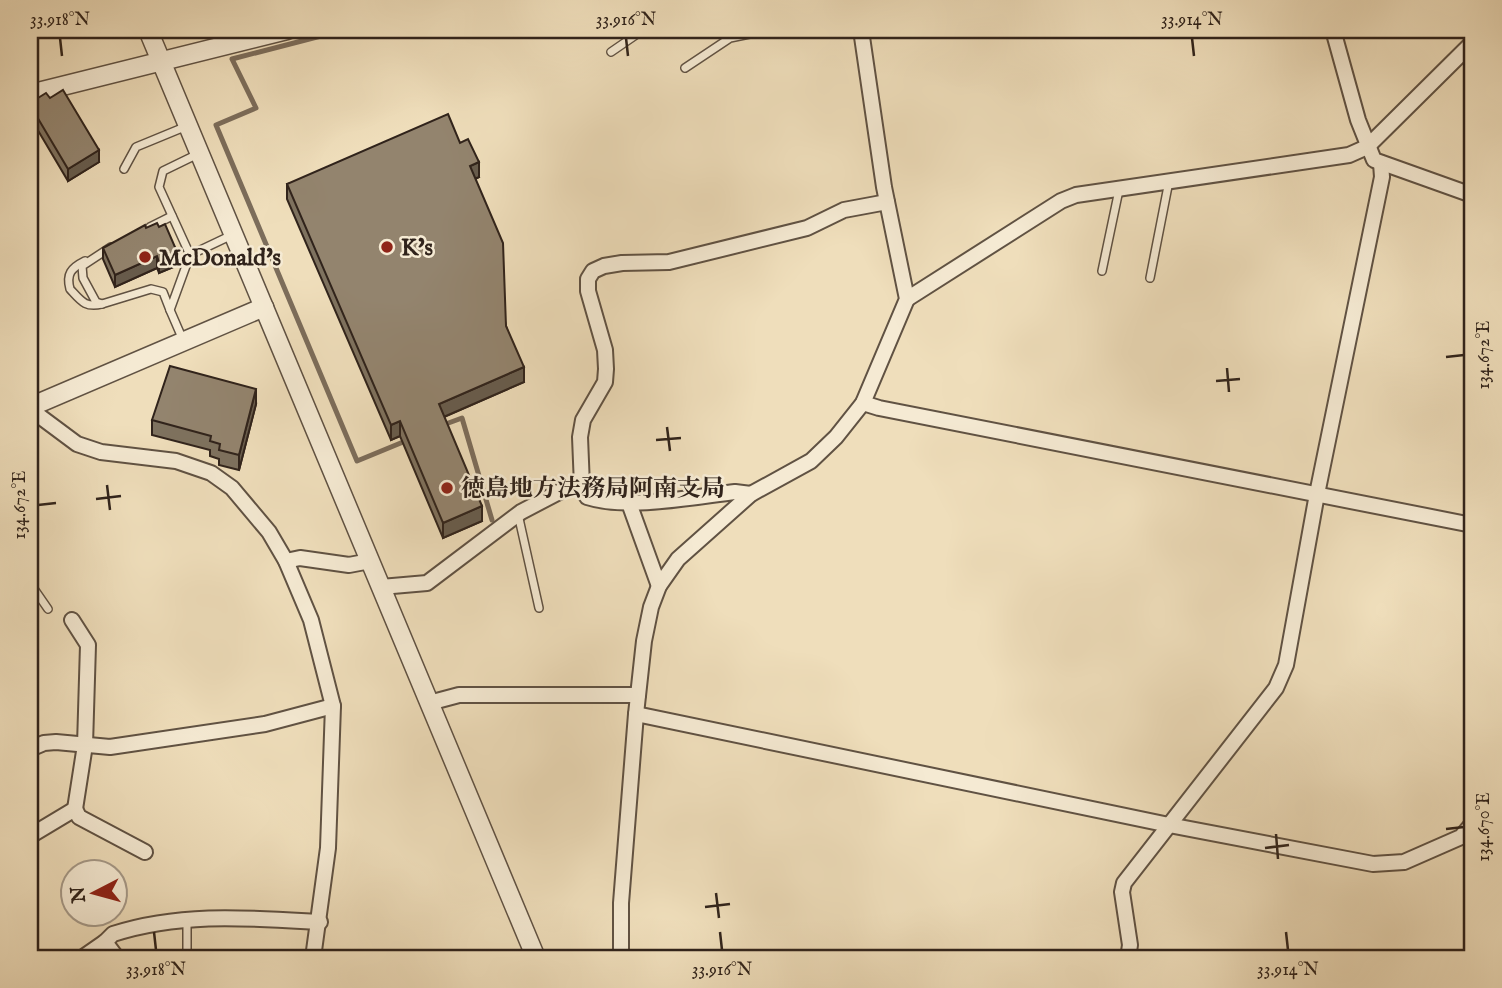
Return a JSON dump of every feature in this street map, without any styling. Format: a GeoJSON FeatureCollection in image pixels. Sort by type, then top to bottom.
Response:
{"type":"FeatureCollection","features":[{"type":"Feature","properties":{"kind":"street"},"geometry":{"type":"LineString","coordinates":[[148,30],[536,958]]}},
{"type":"Feature","properties":{"kind":"street"},"geometry":{"type":"LineString","coordinates":[[30,94],[287,30]]}},
{"type":"Feature","properties":{"kind":"street"},"geometry":{"type":"LineString","coordinates":[[861,30],[887,202],[907,299]]}},
{"type":"Feature","properties":{"kind":"street"},"geometry":{"type":"LineString","coordinates":[[1333,30],[1367,147],[1374,160],[1472,195]]}},
{"type":"Feature","properties":{"kind":"street"},"geometry":{"type":"LineString","coordinates":[[621,958],[622,891],[643,641],[659,586],[678,559],[751,494],[811,461],[836,438],[863,403],[907,299],[1060,201],[1076,195],[1349,155],[1367,147],[1472,43]]}},
{"type":"Feature","properties":{"kind":"street"},"geometry":{"type":"LineString","coordinates":[[1128,958],[1130,945],[1122,892],[1124,883],[1276,688],[1286,665],[1317,494],[1382,177],[1381,163]]}},
{"type":"Feature","properties":{"kind":"street"},"geometry":{"type":"LineString","coordinates":[[751,494],[735,492],[629,503],[605,503],[587,497],[582,486],[580,437],[583,420],[605,382],[606,369],[605,350],[588,291],[589,279],[593,271],[604,266],[622,262],[669,262],[807,228],[844,210],[887,202]]}},
{"type":"Feature","properties":{"kind":"street"},"geometry":{"type":"LineString","coordinates":[[264,307],[30,408],[77,444],[101,453],[176,461],[211,473],[232,488],[269,533],[286,561],[311,620],[333,706],[328,848],[313,958]]}},
{"type":"Feature","properties":{"kind":"street"},"geometry":{"type":"LineString","coordinates":[[863,403],[1472,525]]}},
{"type":"Feature","properties":{"kind":"street"},"geometry":{"type":"LineString","coordinates":[[381,587],[427,583],[518,514],[563,489],[582,486]]}},
{"type":"Feature","properties":{"kind":"street"},"geometry":{"type":"LineString","coordinates":[[629,503],[659,586]]}},
{"type":"Feature","properties":{"kind":"street"},"geometry":{"type":"LineString","coordinates":[[286,561],[300,558],[349,565],[370,561]]}},
{"type":"Feature","properties":{"kind":"street"},"geometry":{"type":"LineString","coordinates":[[72,620],[88,645],[85,745],[75,809],[79,817],[145,852]]}},
{"type":"Feature","properties":{"kind":"street"},"geometry":{"type":"LineString","coordinates":[[429,703],[459,695],[638,695]]}},
{"type":"Feature","properties":{"kind":"street"},"geometry":{"type":"LineString","coordinates":[[30,749],[44,743],[110,747],[265,724],[333,706]]}},
{"type":"Feature","properties":{"kind":"street"},"geometry":{"type":"LineString","coordinates":[[636,714],[1169,825],[1373,864],[1404,862],[1461,837],[1472,824]]}},
{"type":"Feature","properties":{"kind":"street"},"geometry":{"type":"LineString","coordinates":[[30,836],[75,809]]}},
{"type":"Feature","properties":{"kind":"street"},"geometry":{"type":"LineString","coordinates":[[82,958],[114,934],[187,918],[234,917],[320,922]]}},
{"type":"Feature","properties":{"kind":"street"},"geometry":{"type":"LineString","coordinates":[[105,942],[117,958]]}},
{"type":"Feature","properties":{"kind":"lane"},"geometry":{"type":"LineString","coordinates":[[611,52],[643,30]]}},
{"type":"Feature","properties":{"kind":"lane"},"geometry":{"type":"LineString","coordinates":[[685,68],[730,38],[770,30]]}},
{"type":"Feature","properties":{"kind":"lane"},"geometry":{"type":"LineString","coordinates":[[124,169],[136,147],[188,126]]}},
{"type":"Feature","properties":{"kind":"lane"},"geometry":{"type":"LineString","coordinates":[[190,255],[159,187],[163,171],[200,153]]}},
{"type":"Feature","properties":{"kind":"lane"},"geometry":{"type":"LineString","coordinates":[[1150,278],[1169,181]]}},
{"type":"Feature","properties":{"kind":"lane"},"geometry":{"type":"LineString","coordinates":[[1102,271],[1119,189]]}},
{"type":"Feature","properties":{"kind":"lane"},"geometry":{"type":"LineString","coordinates":[[137,233],[172,216]]}},
{"type":"Feature","properties":{"kind":"lane"},"geometry":{"type":"LineString","coordinates":[[170,310],[190,255],[233,234]]}},
{"type":"Feature","properties":{"kind":"lane"},"geometry":{"type":"LineString","coordinates":[[115,245],[72,268],[68,275],[69,289],[91,306],[151,289],[163,292],[184,341]]}},
{"type":"Feature","properties":{"kind":"lane"},"geometry":{"type":"LineString","coordinates":[[92,257],[82,265],[83,278],[96,302],[102,304]]}},
{"type":"Feature","properties":{"kind":"lane"},"geometry":{"type":"LineString","coordinates":[[518,514],[539,608]]}},
{"type":"Feature","properties":{"kind":"lane"},"geometry":{"type":"LineString","coordinates":[[30,583],[48,609]]}},
{"type":"Feature","properties":{"kind":"lane"},"geometry":{"type":"LineString","coordinates":[[187,918],[187,958]]}},
{"type":"Feature","properties":{"kind":"building"},"geometry":{"type":"Polygon","coordinates":[[[30,38],[37,67],[30,69],[30,38]]]}},
{"type":"Feature","properties":{"kind":"building"},"geometry":{"type":"Polygon","coordinates":[[[63,90],[99,150],[68,169],[30,105],[46,93],[50,98],[63,90]]]}},
{"type":"Feature","properties":{"kind":"building"},"geometry":{"type":"Polygon","coordinates":[[[448,114],[460,143],[468,139],[479,162],[470,166],[503,243],[506,326],[524,367],[439,404],[482,506],[443,523],[400,421],[391,425],[287,184],[448,114]]]}},
{"type":"Feature","properties":{"kind":"building"},"geometry":{"type":"Polygon","coordinates":[[[157,223],[159,227],[165,224],[178,254],[159,262],[157,256],[115,275],[103,248],[145,225],[146,228],[157,223]]]}},
{"type":"Feature","properties":{"kind":"building"},"geometry":{"type":"Polygon","coordinates":[[[170,366],[256,389],[239,455],[219,450],[220,444],[210,441],[211,436],[152,420],[170,366]]]}},
{"type":"Feature","properties":{"kind":"waterway"},"geometry":{"type":"LineString","coordinates":[[344,30],[232,59],[256,108],[216,125],[357,461],[408,440]]}},
{"type":"Feature","properties":{"kind":"waterway"},"geometry":{"type":"LineString","coordinates":[[443,425],[462,418],[492,520]]}},
{"type":"Feature","properties":{"kind":"place","name":"K's"},"geometry":{"type":"Point","coordinates":[387,247]}},
{"type":"Feature","properties":{"kind":"place","name":"McDonald's"},"geometry":{"type":"Point","coordinates":[145,257]}},
{"type":"Feature","properties":{"kind":"place","name":"徳島地方法務局阿南支局"},"geometry":{"type":"Point","coordinates":[447,488]}}]}
